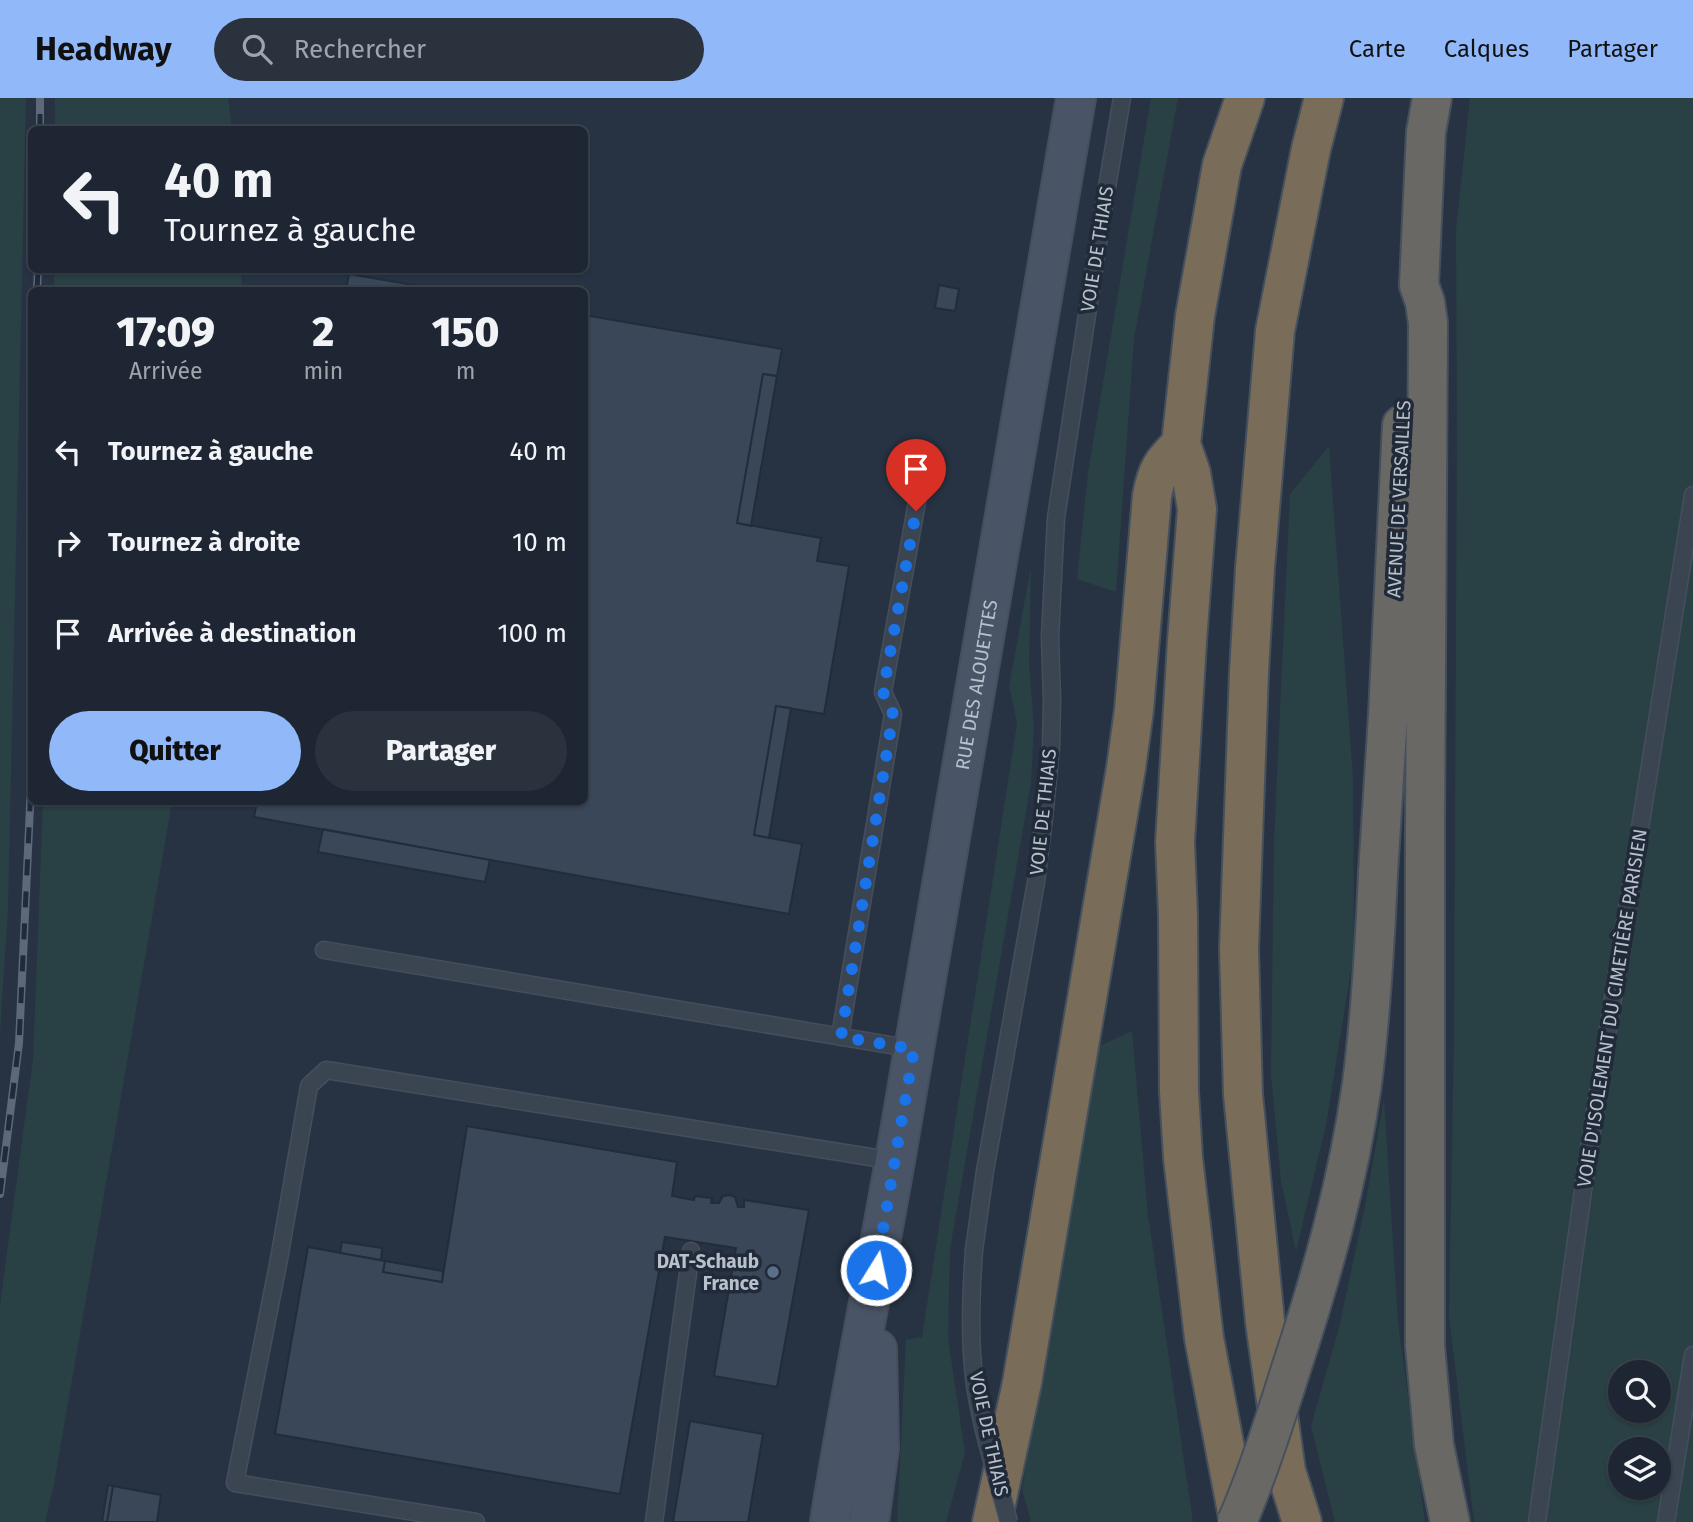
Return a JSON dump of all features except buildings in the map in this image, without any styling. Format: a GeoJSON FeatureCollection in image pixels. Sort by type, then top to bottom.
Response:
{"type":"FeatureCollection","features":[{"type":"Feature","properties":{"kind":"highway"},"geometry":{"type":"LineString","coordinates":[[1238,1522],[1204,1338],[1182,1158],[1175,842],[1197,509],[1192,473],[1181,444],[1195,316],[1222,165],[1245,98]]}},
{"type":"Feature","properties":{"kind":"highway"},"geometry":{"type":"LineString","coordinates":[[1302,1522],[1286,1471],[1265,1322],[1243,1094],[1239,949],[1255,568],[1275,331],[1311,149],[1324,98]]}},
{"type":"Feature","properties":{"kind":"highway"},"geometry":{"type":"LineString","coordinates":[[1432,98],[1426,132],[1419,285],[1428,323],[1425,1346],[1434,1445],[1450,1522]]}},
{"type":"Feature","properties":{"kind":"highway","name":"AVENUE DE VERSAILLES"},"geometry":{"type":"LineString","coordinates":[[1238,1522],[1270,1434],[1331,1241],[1361,1086],[1374,975],[1408,321],[1410,304],[1419,285]]}},
{"type":"Feature","properties":{"kind":"highway"},"geometry":{"type":"LineString","coordinates":[[992,1522],[1022,1383],[1126,768],[1136,686],[1152,496],[1163,462],[1181,444]]}},
{"type":"Feature","properties":{"kind":"main road","name":"RUE DES ALOUETTES"},"geometry":{"type":"LineString","coordinates":[[876,1270],[1076,98]]}},
{"type":"Feature","properties":{"kind":"main road"},"geometry":{"type":"LineString","coordinates":[[830,1522],[842,1442],[876,1270]]}},
{"type":"Feature","properties":{"kind":"main road"},"geometry":{"type":"LineString","coordinates":[[869,1522],[879,1448],[876,1270]]}},
{"type":"Feature","properties":{"kind":"lane","name":"VOIE DE THIAIS"},"geometry":{"type":"LineString","coordinates":[[1009,1522],[975,1386],[971,1330],[974,1250],[1043,831],[1051,747],[1050,637],[1056,518],[1122,98]]}},
{"type":"Feature","properties":{"kind":"lane"},"geometry":{"type":"LineString","coordinates":[[841,1037],[893,714],[883,692],[920,485]]}},
{"type":"Feature","properties":{"kind":"lane","name":"VOIE D'ISOLEMENT DU CIMETIÈRE PARISIEN"},"geometry":{"type":"LineString","coordinates":[[1537,1522],[1588,1155],[1693,495]]}},
{"type":"Feature","properties":{"kind":"lane"},"geometry":{"type":"LineString","coordinates":[[324,950],[914,1049]]}},
{"type":"Feature","properties":{"kind":"lane"},"geometry":{"type":"LineString","coordinates":[[476,1522],[236,1483],[309,1086],[326,1070],[895,1161]]}},
{"type":"Feature","properties":{"kind":"lane"},"geometry":{"type":"LineString","coordinates":[[654,1522],[691,1251]]}},
{"type":"Feature","properties":{"kind":"lane"},"geometry":{"type":"LineString","coordinates":[[1667,1522],[1693,1355]]}},
{"type":"Feature","properties":{"kind":"green space"},"geometry":{"type":"Polygon","coordinates":[[[0,98],[26,98],[8,908],[0,1033],[0,98]]]}},
{"type":"Feature","properties":{"kind":"green space"},"geometry":{"type":"Polygon","coordinates":[[[55,98],[228,98],[232,126],[55,126],[55,98]]]}},
{"type":"Feature","properties":{"kind":"green space"},"geometry":{"type":"Polygon","coordinates":[[[1151,98],[1178,98],[1134,339],[1116,592],[1077,579],[1088,472],[1151,98]]]}},
{"type":"Feature","properties":{"kind":"green space"},"geometry":{"type":"Polygon","coordinates":[[[1470,98],[1693,98],[1693,1522],[1474,1522],[1449,1317],[1454,1032],[1456,230],[1470,98]]]}},
{"type":"Feature","properties":{"kind":"green space"},"geometry":{"type":"Polygon","coordinates":[[[54,273],[241,273],[242,287],[54,287],[54,273]]]}},
{"type":"Feature","properties":{"kind":"green space"},"geometry":{"type":"Polygon","coordinates":[[[1329,446],[1353,778],[1354,952],[1326,1125],[1296,1251],[1281,1181],[1271,1075],[1274,841],[1290,494],[1329,446]]]}},
{"type":"Feature","properties":{"kind":"green space"},"geometry":{"type":"Polygon","coordinates":[[[1031,567],[1029,665],[1034,726],[1031,783],[950,1249],[948,1338],[965,1453],[946,1522],[897,1522],[906,1340],[922,1337],[1017,723],[1009,686],[1031,567]]]}},
{"type":"Feature","properties":{"kind":"green space"},"geometry":{"type":"Polygon","coordinates":[[[43,805],[171,805],[54,1484],[45,1522],[0,1522],[0,1305],[33,1059],[43,805]]]}},
{"type":"Feature","properties":{"kind":"green space"},"geometry":{"type":"Polygon","coordinates":[[[1132,1031],[1148,1215],[1193,1522],[1031,1522],[1022,1489],[1095,1048],[1132,1031]]]}},
{"type":"Feature","properties":{"kind":"green space"},"geometry":{"type":"Polygon","coordinates":[[[1384,1099],[1398,1322],[1425,1522],[1335,1522],[1311,1426],[1339,1328],[1384,1099]]]}},
{"type":"Feature","properties":{"kind":"railway"},"geometry":{"type":"LineString","coordinates":[[40,98],[40,126]]}},
{"type":"Feature","properties":{"kind":"railway"},"geometry":{"type":"LineString","coordinates":[[37,287],[38,273]]}},
{"type":"Feature","properties":{"kind":"railway"},"geometry":{"type":"LineString","coordinates":[[0,1194],[19,1043],[30,805]]}},
{"type":"Feature","properties":{"kind":"place","name":"DAT-Schaub France"},"geometry":{"type":"Point","coordinates":[773,1272]}},
{"type":"Feature","properties":{"kind":"route"},"geometry":{"type":"LineString","coordinates":[[876,1270],[914,1049],[841,1037],[893,714],[883,692],[916,511]]}}]}
